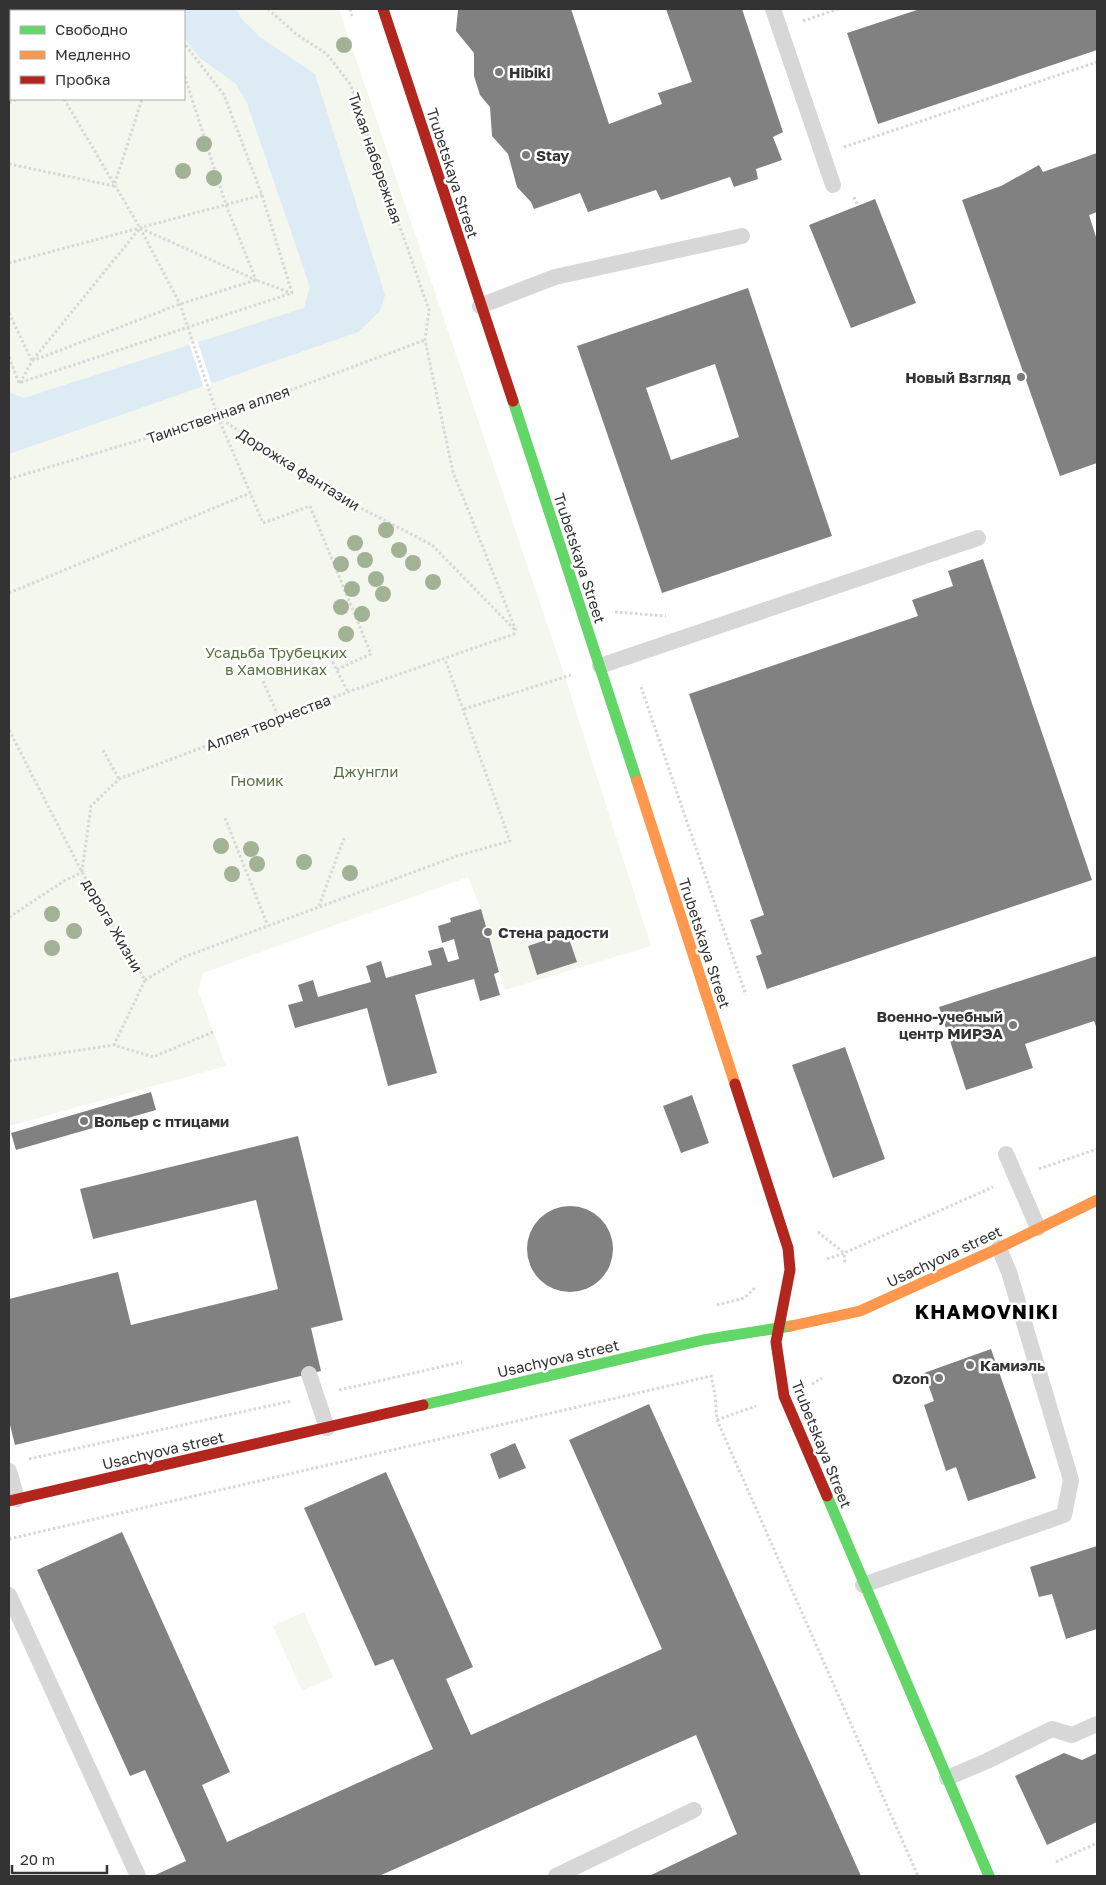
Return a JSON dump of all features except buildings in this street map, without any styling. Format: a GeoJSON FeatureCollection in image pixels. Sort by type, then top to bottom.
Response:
{"type":"FeatureCollection","features":[{"type":"Feature","properties":{"kind":"street","name":"Trubetskaya Street"},"geometry":{"type":"LineString","coordinates":[[383,9],[600,666],[788,1248],[790,1270],[787,1295],[776,1342],[778,1370],[784,1396],[989,1876]]}},
{"type":"Feature","properties":{"kind":"street","name":"Usachyova street"},"geometry":{"type":"LineString","coordinates":[[13,1500],[703,1340],[778,1329],[860,1311],[1097,1200]]}},
{"type":"Feature","properties":{"kind":"lane"},"geometry":{"type":"LineString","coordinates":[[773,9],[832,185]]}},
{"type":"Feature","properties":{"kind":"lane"},"geometry":{"type":"LineString","coordinates":[[480,306],[556,277],[742,236]]}},
{"type":"Feature","properties":{"kind":"lane"},"geometry":{"type":"LineString","coordinates":[[600,666],[978,538]]}},
{"type":"Feature","properties":{"kind":"lane"},"geometry":{"type":"LineString","coordinates":[[1006,1154],[1038,1228]]}},
{"type":"Feature","properties":{"kind":"lane"},"geometry":{"type":"LineString","coordinates":[[864,1585],[1064,1516],[1071,1480],[1009,1272],[998,1248]]}},
{"type":"Feature","properties":{"kind":"lane"},"geometry":{"type":"LineString","coordinates":[[309,1374],[326,1428]]}},
{"type":"Feature","properties":{"kind":"lane"},"geometry":{"type":"LineString","coordinates":[[9,1471],[13,1500]]}},
{"type":"Feature","properties":{"kind":"lane"},"geometry":{"type":"LineString","coordinates":[[9,1595],[138,1876]]}},
{"type":"Feature","properties":{"kind":"lane"},"geometry":{"type":"LineString","coordinates":[[947,1778],[1052,1729],[1072,1735],[1097,1724]]}},
{"type":"Feature","properties":{"kind":"lane"},"geometry":{"type":"LineString","coordinates":[[556,1876],[694,1810]]}},
{"type":"Feature","properties":{"kind":"path","name":"Тихая набережная"},"geometry":{"type":"LineString","coordinates":[[268,9],[296,34],[327,54],[350,84],[429,310],[425,340],[454,472],[517,633]]}},
{"type":"Feature","properties":{"kind":"path"},"geometry":{"type":"LineString","coordinates":[[780,28],[838,9]]}},
{"type":"Feature","properties":{"kind":"path"},"geometry":{"type":"LineString","coordinates":[[185,44],[224,95],[262,195],[292,293]]}},
{"type":"Feature","properties":{"kind":"path"},"geometry":{"type":"LineString","coordinates":[[822,154],[1097,62]]}},
{"type":"Feature","properties":{"kind":"path"},"geometry":{"type":"LineString","coordinates":[[185,77],[226,205],[256,280]]}},
{"type":"Feature","properties":{"kind":"path"},"geometry":{"type":"LineString","coordinates":[[65,100],[140,228],[180,304],[218,417],[263,523],[310,506],[371,654],[336,670]]}},
{"type":"Feature","properties":{"kind":"path"},"geometry":{"type":"LineString","coordinates":[[114,186],[142,100]]}},
{"type":"Feature","properties":{"kind":"path"},"geometry":{"type":"LineString","coordinates":[[9,164],[114,186]]}},
{"type":"Feature","properties":{"kind":"path"},"geometry":{"type":"LineString","coordinates":[[9,263],[262,195]]}},
{"type":"Feature","properties":{"kind":"path"},"geometry":{"type":"LineString","coordinates":[[140,228],[256,280],[292,293]]}},
{"type":"Feature","properties":{"kind":"path"},"geometry":{"type":"LineString","coordinates":[[19,383],[32,361],[140,228]]}},
{"type":"Feature","properties":{"kind":"path"},"geometry":{"type":"LineString","coordinates":[[32,361],[180,304],[256,280]]}},
{"type":"Feature","properties":{"kind":"path"},"geometry":{"type":"LineString","coordinates":[[19,383],[292,293]]}},
{"type":"Feature","properties":{"kind":"path"},"geometry":{"type":"LineString","coordinates":[[9,312],[32,361]]}},
{"type":"Feature","properties":{"kind":"path","name":"Таинственная аллея"},"geometry":{"type":"LineString","coordinates":[[9,479],[218,417],[425,340]]}},
{"type":"Feature","properties":{"kind":"path"},"geometry":{"type":"LineString","coordinates":[[9,357],[19,383]]}},
{"type":"Feature","properties":{"kind":"path","name":"Дорожка фантазии"},"geometry":{"type":"LineString","coordinates":[[218,417],[332,493],[432,545],[517,633]]}},
{"type":"Feature","properties":{"kind":"path"},"geometry":{"type":"LineString","coordinates":[[9,593],[250,493]]}},
{"type":"Feature","properties":{"kind":"path"},"geometry":{"type":"LineString","coordinates":[[612,612],[646,702],[746,995]]}},
{"type":"Feature","properties":{"kind":"path","name":"Аллея творчества"},"geometry":{"type":"LineString","coordinates":[[82,872],[91,806],[119,778],[348,692],[517,633]]}},
{"type":"Feature","properties":{"kind":"path"},"geometry":{"type":"LineString","coordinates":[[328,652],[348,692]]}},
{"type":"Feature","properties":{"kind":"path"},"geometry":{"type":"LineString","coordinates":[[145,980],[184,957],[457,856],[510,841],[445,659]]}},
{"type":"Feature","properties":{"kind":"path"},"geometry":{"type":"LineString","coordinates":[[464,709],[572,674]]}},
{"type":"Feature","properties":{"kind":"path"},"geometry":{"type":"LineString","coordinates":[[262,681],[279,718]]}},
{"type":"Feature","properties":{"kind":"path","name":"дорога Жизни"},"geometry":{"type":"LineString","coordinates":[[9,730],[82,872],[145,980],[114,1045]]}},
{"type":"Feature","properties":{"kind":"path"},"geometry":{"type":"LineString","coordinates":[[103,750],[119,778]]}},
{"type":"Feature","properties":{"kind":"path"},"geometry":{"type":"LineString","coordinates":[[225,818],[268,926]]}},
{"type":"Feature","properties":{"kind":"path"},"geometry":{"type":"LineString","coordinates":[[319,907],[344,838]]}},
{"type":"Feature","properties":{"kind":"path"},"geometry":{"type":"LineString","coordinates":[[9,917],[64,881],[82,872]]}},
{"type":"Feature","properties":{"kind":"path"},"geometry":{"type":"LineString","coordinates":[[9,1062],[114,1045],[153,1057],[213,1032]]}},
{"type":"Feature","properties":{"kind":"path"},"geometry":{"type":"LineString","coordinates":[[827,1259],[1016,1177],[1097,1149]]}},
{"type":"Feature","properties":{"kind":"path"},"geometry":{"type":"LineString","coordinates":[[818,1232],[844,1253],[845,1263]]}},
{"type":"Feature","properties":{"kind":"path"},"geometry":{"type":"LineString","coordinates":[[712,1306],[744,1298]]}},
{"type":"Feature","properties":{"kind":"path"},"geometry":{"type":"LineString","coordinates":[[28,1459],[472,1360]]}},
{"type":"Feature","properties":{"kind":"path"},"geometry":{"type":"LineString","coordinates":[[9,1539],[711,1376],[717,1420],[918,1876]]}},
{"type":"Feature","properties":{"kind":"path"},"geometry":{"type":"LineString","coordinates":[[810,1386],[822,1378]]}},
{"type":"Feature","properties":{"kind":"path"},"geometry":{"type":"LineString","coordinates":[[717,1420],[758,1405]]}},
{"type":"Feature","properties":{"kind":"path"},"geometry":{"type":"LineString","coordinates":[[1056,1862],[1097,1844]]}},
{"type":"Feature","properties":{"kind":"green space","name":"Усадьба Трубецких в Хамовниках"},"geometry":{"type":"Polygon","coordinates":[[[9,9],[339,9],[565,677],[651,946],[505,990],[481,909],[468,877],[203,973],[198,991],[226,1066],[9,1126],[9,9]]]}},
{"type":"Feature","properties":{"kind":"green space"},"geometry":{"type":"Polygon","coordinates":[[[304,1612],[333,1677],[302,1691],[273,1626],[304,1612]]]}},
{"type":"Feature","properties":{"kind":"shaded area"},"geometry":{"type":"Polygon","coordinates":[[[236,9],[241,18],[260,37],[315,74],[385,295],[380,311],[358,332],[9,454],[9,392],[24,398],[304,308],[310,287],[247,103],[236,84],[200,58],[187,42],[185,38],[185,10],[171,10],[236,9]]]}},
{"type":"Feature","properties":{"kind":"pier"},"geometry":{"type":"Polygon","coordinates":[[[197,340],[212,385],[204,388],[189,343],[197,340]]]}},
{"type":"Feature","properties":{"kind":"traffic: fast"},"geometry":{"type":"LineString","coordinates":[[513,401],[637,781]]}},
{"type":"Feature","properties":{"kind":"traffic: fast"},"geometry":{"type":"LineString","coordinates":[[423,1405],[703,1340],[791,1326]]}},
{"type":"Feature","properties":{"kind":"traffic: fast"},"geometry":{"type":"LineString","coordinates":[[827,1496],[989,1876]]}},
{"type":"Feature","properties":{"kind":"traffic: slow"},"geometry":{"type":"LineString","coordinates":[[637,781],[735,1084]]}},
{"type":"Feature","properties":{"kind":"traffic: slow"},"geometry":{"type":"LineString","coordinates":[[791,1326],[860,1311],[999,1248],[1097,1200]]}},
{"type":"Feature","properties":{"kind":"traffic: jam"},"geometry":{"type":"LineString","coordinates":[[383,9],[513,401]]}},
{"type":"Feature","properties":{"kind":"traffic: jam"},"geometry":{"type":"LineString","coordinates":[[735,1084],[788,1248],[790,1270],[776,1342],[784,1396],[827,1496]]}},
{"type":"Feature","properties":{"kind":"traffic: jam"},"geometry":{"type":"LineString","coordinates":[[9,1501],[423,1405]]}},
{"type":"Feature","properties":{"kind":"place","name":"Hibiki"},"geometry":{"type":"Point","coordinates":[499,72]}},
{"type":"Feature","properties":{"kind":"place","name":"Stay"},"geometry":{"type":"Point","coordinates":[526,155]}},
{"type":"Feature","properties":{"kind":"place","name":"Новый Взгляд"},"geometry":{"type":"Point","coordinates":[1021,377]}},
{"type":"Feature","properties":{"kind":"place","name":"Стена радости"},"geometry":{"type":"Point","coordinates":[488,932]}},
{"type":"Feature","properties":{"kind":"place","name":"Военно-учебный центр МИРЭА"},"geometry":{"type":"Point","coordinates":[1013,1025]}},
{"type":"Feature","properties":{"kind":"place","name":"Вольер с птицами"},"geometry":{"type":"Point","coordinates":[84,1121]}},
{"type":"Feature","properties":{"kind":"place","name":"Камиэль"},"geometry":{"type":"Point","coordinates":[970,1365]}},
{"type":"Feature","properties":{"kind":"place","name":"Ozon"},"geometry":{"type":"Point","coordinates":[939,1378]}},
{"type":"Feature","properties":{"kind":"district","name":"KHAMOVNIKI"},"geometry":{"type":"Point","coordinates":[987,1311]}},
{"type":"Feature","properties":{"kind":"park label","name":"Джунгли"},"geometry":{"type":"Point","coordinates":[366,771]}},
{"type":"Feature","properties":{"kind":"park label","name":"Гномик"},"geometry":{"type":"Point","coordinates":[257,780]}}]}
